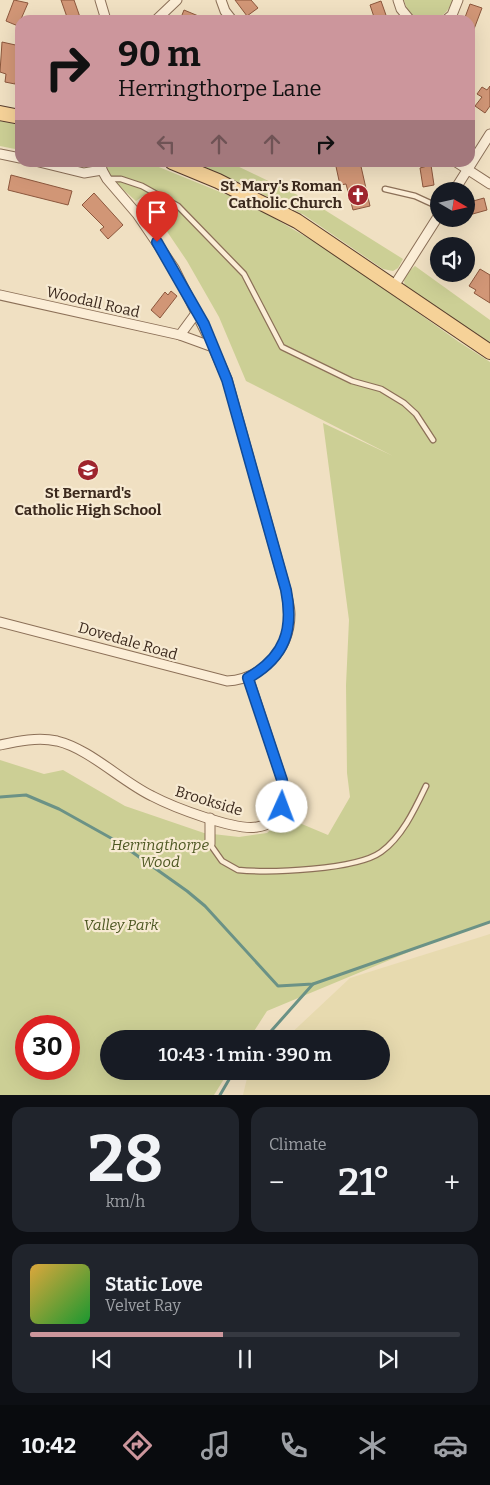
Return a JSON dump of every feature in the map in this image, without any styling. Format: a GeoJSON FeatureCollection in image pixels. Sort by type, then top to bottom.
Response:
{"type":"FeatureCollection","features":[{"type":"Feature","properties":{"kind":"main road"},"geometry":{"type":"LineString","coordinates":[[0,113],[15,116]]}},
{"type":"Feature","properties":{"kind":"main road"},"geometry":{"type":"LineString","coordinates":[[184,167],[218,181],[277,210],[326,239],[490,352]]}},
{"type":"Feature","properties":{"kind":"street"},"geometry":{"type":"LineString","coordinates":[[100,0],[104,15]]}},
{"type":"Feature","properties":{"kind":"street"},"geometry":{"type":"LineString","coordinates":[[161,15],[176,0]]}},
{"type":"Feature","properties":{"kind":"street"},"geometry":{"type":"LineString","coordinates":[[221,0],[229,15]]}},
{"type":"Feature","properties":{"kind":"street"},"geometry":{"type":"LineString","coordinates":[[398,0],[401,9],[406,15]]}},
{"type":"Feature","properties":{"kind":"street"},"geometry":{"type":"LineString","coordinates":[[452,15],[458,0]]}},
{"type":"Feature","properties":{"kind":"street"},"geometry":{"type":"LineString","coordinates":[[475,157],[490,134]]}},
{"type":"Feature","properties":{"kind":"street"},"geometry":{"type":"LineString","coordinates":[[0,154],[15,157]]}},
{"type":"Feature","properties":{"kind":"street"},"geometry":{"type":"LineString","coordinates":[[59,167],[84,173],[99,167]]}},
{"type":"Feature","properties":{"kind":"street"},"geometry":{"type":"LineString","coordinates":[[102,167],[107,179],[157,242],[197,312],[230,389],[264,508],[290,612],[285,641],[261,670],[248,678]]}},
{"type":"Feature","properties":{"kind":"street"},"geometry":{"type":"LineString","coordinates":[[463,167],[490,184]]}},
{"type":"Feature","properties":{"kind":"street"},"geometry":{"type":"LineString","coordinates":[[460,182],[469,167]]}},
{"type":"Feature","properties":{"kind":"street"},"geometry":{"type":"LineString","coordinates":[[394,286],[431,228]]}},
{"type":"Feature","properties":{"kind":"street","name":"Woodall Road"},"geometry":{"type":"LineString","coordinates":[[0,295],[180,335],[213,347]]}},
{"type":"Feature","properties":{"kind":"street"},"geometry":{"type":"LineString","coordinates":[[180,335],[197,312]]}},
{"type":"Feature","properties":{"kind":"street","name":"Dovedale Road"},"geometry":{"type":"LineString","coordinates":[[0,622],[75,640],[216,680],[232,681],[248,678]]}},
{"type":"Feature","properties":{"kind":"street","name":"Brookside"},"geometry":{"type":"LineString","coordinates":[[0,745],[29,740],[56,741],[98,762],[150,796],[210,818],[256,828],[266,825],[282,807],[284,795],[282,780],[248,678]]}},
{"type":"Feature","properties":{"kind":"street"},"geometry":{"type":"LineString","coordinates":[[210,818],[210,844]]}},
{"type":"Feature","properties":{"kind":"lane"},"geometry":{"type":"LineString","coordinates":[[107,179],[121,179],[142,186],[178,206],[244,274],[282,347],[352,381],[381,389],[404,403],[416,414],[433,440]]}},
{"type":"Feature","properties":{"kind":"lane"},"geometry":{"type":"LineString","coordinates":[[385,189],[415,196],[430,203]]}},
{"type":"Feature","properties":{"kind":"lane"},"geometry":{"type":"LineString","coordinates":[[210,844],[222,861],[238,870],[358,863],[382,852],[393,842],[403,829],[426,786]]}},
{"type":"Feature","properties":{"kind":"shaded area"},"geometry":{"type":"Polygon","coordinates":[[[490,934],[490,1095],[243,1095],[247,1080],[390,1080],[390,1030],[295,1030],[350,978],[490,934]]]}},
{"type":"Feature","properties":{"kind":"green space"},"geometry":{"type":"Polygon","coordinates":[[[404,0],[453,0],[449,9],[443,15],[412,15],[404,0]]]}},
{"type":"Feature","properties":{"kind":"green space"},"geometry":{"type":"Polygon","coordinates":[[[0,121],[15,124],[15,149],[0,146],[0,121]]]}},
{"type":"Feature","properties":{"kind":"green space","name":"Valley Park"},"geometry":{"type":"Polygon","coordinates":[[[107,167],[159,167],[252,205],[335,254],[490,362],[490,922],[416,949],[267,1011],[255,1030],[100,1030],[100,1080],[223,1080],[214,1095],[0,1095],[0,760],[44,774],[63,770],[125,806],[204,833],[239,837],[267,833],[285,817],[328,835],[350,797],[347,773],[346,685],[349,620],[323,423],[393,456],[246,381],[219,317],[187,261],[143,196],[136,201],[112,178],[107,167]]]}},
{"type":"Feature","properties":{"kind":"green space"},"geometry":{"type":"Polygon","coordinates":[[[201,167],[239,167],[312,202],[403,259],[398,268],[393,271],[383,269],[304,215],[238,182],[201,167]]]}},
{"type":"Feature","properties":{"kind":"green space"},"geometry":{"type":"Polygon","coordinates":[[[415,266],[430,277],[430,282],[437,282],[490,320],[490,344],[405,286],[405,277],[415,266]]]}},
{"type":"Feature","properties":{"kind":"building"},"geometry":{"type":"Polygon","coordinates":[[[14,0],[28,3],[23,15],[15,15],[15,25],[6,21],[14,0]]]}},
{"type":"Feature","properties":{"kind":"building"},"geometry":{"type":"Polygon","coordinates":[[[61,0],[74,0],[79,15],[66,15],[61,0]]]}},
{"type":"Feature","properties":{"kind":"building"},"geometry":{"type":"Polygon","coordinates":[[[235,0],[251,0],[258,8],[246,15],[235,0]]]}},
{"type":"Feature","properties":{"kind":"building"},"geometry":{"type":"Polygon","coordinates":[[[381,1],[386,15],[373,15],[370,5],[381,1]]]}},
{"type":"Feature","properties":{"kind":"building"},"geometry":{"type":"Polygon","coordinates":[[[470,4],[482,8],[475,26],[475,15],[466,15],[470,4]]]}},
{"type":"Feature","properties":{"kind":"building"},"geometry":{"type":"Polygon","coordinates":[[[184,10],[196,15],[182,15],[184,10]]]}},
{"type":"Feature","properties":{"kind":"building"},"geometry":{"type":"Polygon","coordinates":[[[2,42],[15,45],[15,84],[5,82],[6,74],[0,72],[2,42]]]}},
{"type":"Feature","properties":{"kind":"building"},"geometry":{"type":"Polygon","coordinates":[[[490,86],[490,106],[485,113],[475,106],[482,97],[477,94],[482,87],[487,90],[490,86]]]}},
{"type":"Feature","properties":{"kind":"building","name":"St. Mary's Roman Catholic Church"},"geometry":{"type":"Polygon","coordinates":[[[336,167],[361,167],[370,206],[353,210],[346,184],[340,185],[336,167]]]}},
{"type":"Feature","properties":{"kind":"building"},"geometry":{"type":"Polygon","coordinates":[[[431,167],[434,182],[430,182],[430,186],[423,187],[420,168],[431,167]]]}},
{"type":"Feature","properties":{"kind":"building"},"geometry":{"type":"Polygon","coordinates":[[[11,175],[72,191],[68,205],[8,190],[11,175]]]}},
{"type":"Feature","properties":{"kind":"building"},"geometry":{"type":"Polygon","coordinates":[[[94,193],[123,225],[108,239],[100,230],[104,227],[82,205],[94,193]]]}},
{"type":"Feature","properties":{"kind":"building"},"geometry":{"type":"Polygon","coordinates":[[[484,198],[487,210],[475,213],[475,200],[484,198]]]}},
{"type":"Feature","properties":{"kind":"building"},"geometry":{"type":"Polygon","coordinates":[[[480,269],[490,275],[490,303],[474,293],[476,290],[469,286],[472,282],[475,282],[475,277],[480,269]]]}},
{"type":"Feature","properties":{"kind":"building"},"geometry":{"type":"Polygon","coordinates":[[[171,291],[177,296],[160,318],[151,310],[165,292],[168,295],[171,291]]]}},
{"type":"Feature","properties":{"kind":"waterway"},"geometry":{"type":"LineString","coordinates":[[0,797],[26,795],[59,809],[118,842],[205,906],[278,986],[313,984],[490,922]]}},
{"type":"Feature","properties":{"kind":"waterway"},"geometry":{"type":"LineString","coordinates":[[272,1030],[313,984]]}},
{"type":"Feature","properties":{"kind":"waterway"},"geometry":{"type":"LineString","coordinates":[[220,1095],[229,1080]]}},
{"type":"Feature","properties":{"kind":"place","name":"St. Mary's Roman Catholic Church"},"geometry":{"type":"Point","coordinates":[358,195]}},
{"type":"Feature","properties":{"kind":"place","name":"St Bernard's Catholic High School"},"geometry":{"type":"Point","coordinates":[88,470]}},
{"type":"Feature","properties":{"kind":"route"},"geometry":{"type":"LineString","coordinates":[[157,242],[174,268],[204,324],[227,380],[286,590],[290,612],[285,641],[269,663],[248,678],[282,780],[284,795],[282,807]]}},
{"type":"Feature","properties":{"kind":"park label","name":"Herringthorpe Wood"},"geometry":{"type":"Point","coordinates":[160,854]}}]}
